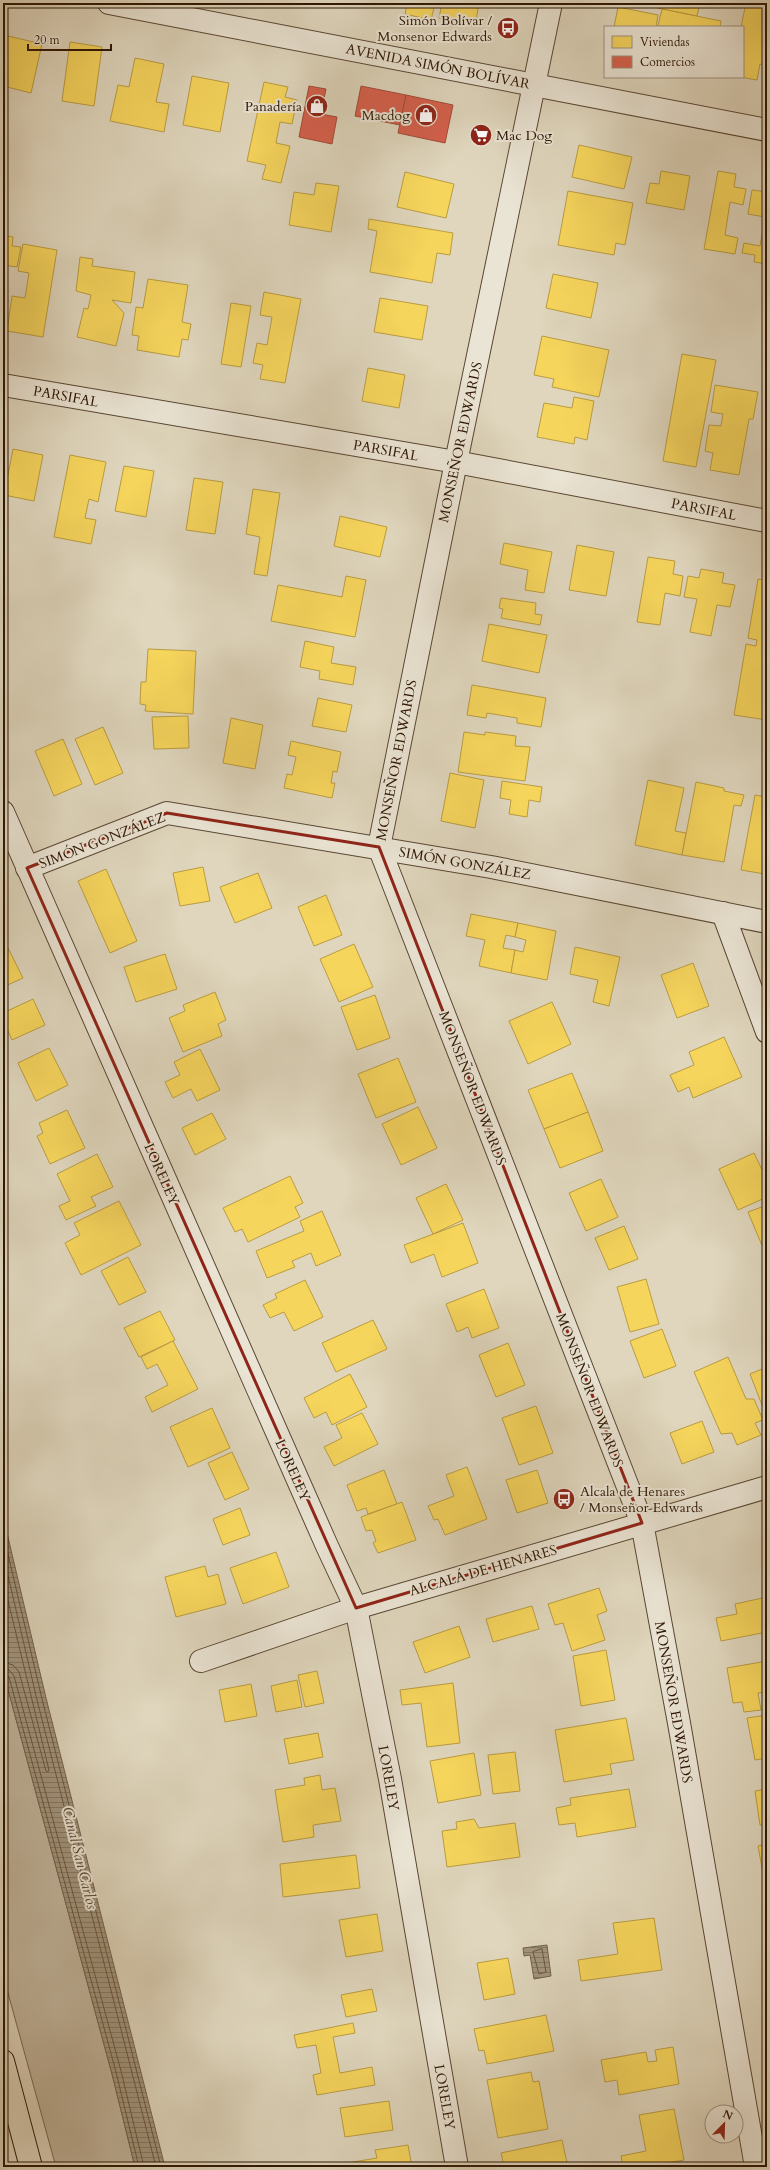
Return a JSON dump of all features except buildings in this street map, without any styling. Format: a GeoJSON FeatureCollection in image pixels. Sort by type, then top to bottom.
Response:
{"type":"FeatureCollection","features":[{"type":"Feature","properties":{"kind":"main road"},"geometry":{"type":"LineString","coordinates":[[3,2061],[31,2167]]}},
{"type":"Feature","properties":{"kind":"street","name":"AVENIDA SIMÓN BOLÍVAR"},"geometry":{"type":"LineString","coordinates":[[109,3],[767,130]]}},
{"type":"Feature","properties":{"kind":"street","name":"MONSEÑOR EDWARDS"},"geometry":{"type":"LineString","coordinates":[[551,3],[456,462],[379,847],[642,1523],[679,1723],[756,2167]]}},
{"type":"Feature","properties":{"kind":"street","name":"PARSIFAL"},"geometry":{"type":"LineString","coordinates":[[3,385],[456,462],[767,521]]}},
{"type":"Feature","properties":{"kind":"street","name":"LORELEY"},"geometry":{"type":"LineString","coordinates":[[3,812],[327,1546],[356,1608],[390,1779],[457,2167]]}},
{"type":"Feature","properties":{"kind":"street","name":"SIMÓN GONZÁLEZ"},"geometry":{"type":"LineString","coordinates":[[27,868],[167,814],[379,847],[491,867],[767,922]]}},
{"type":"Feature","properties":{"kind":"street"},"geometry":{"type":"LineString","coordinates":[[723,913],[767,1032]]}},
{"type":"Feature","properties":{"kind":"street","name":"ALCALÁ DE HENARES"},"geometry":{"type":"LineString","coordinates":[[201,1661],[356,1608],[767,1487]]}},
{"type":"Feature","properties":{"kind":"highlighted area"},"geometry":{"type":"Polygon","coordinates":[[[167,813],[379,847],[642,1523],[356,1608],[27,868],[167,813]]]}},
{"type":"Feature","properties":{"kind":"shaded area"},"geometry":{"type":"Polygon","coordinates":[[[3,1671],[112,2074],[135,2167],[56,2167],[3,1975],[3,1671]]]}},
{"type":"Feature","properties":{"kind":"water","name":"Canal San Carlos"},"geometry":{"type":"Polygon","coordinates":[[[3,1516],[46,1698],[165,2167],[135,2167],[112,2074],[3,1671],[3,1516]]]}},
{"type":"Feature","properties":{"kind":"water"},"geometry":{"type":"Polygon","coordinates":[[[547,1945],[551,1976],[534,1979],[530,1955],[524,1956],[523,1948],[547,1945]]]}},
{"type":"Feature","properties":{"kind":"place","name":"Simón Bolívar / Monsenor Edwards"},"geometry":{"type":"Point","coordinates":[508,28]}},
{"type":"Feature","properties":{"kind":"place","name":"Panadería"},"geometry":{"type":"Point","coordinates":[317,106]}},
{"type":"Feature","properties":{"kind":"place","name":"Macdog"},"geometry":{"type":"Point","coordinates":[426,115]}},
{"type":"Feature","properties":{"kind":"place","name":"Mac Dog"},"geometry":{"type":"Point","coordinates":[481,135]}},
{"type":"Feature","properties":{"kind":"place","name":"Alcala de Henares / Monseñor Edwards"},"geometry":{"type":"Point","coordinates":[564,1499]}}]}
